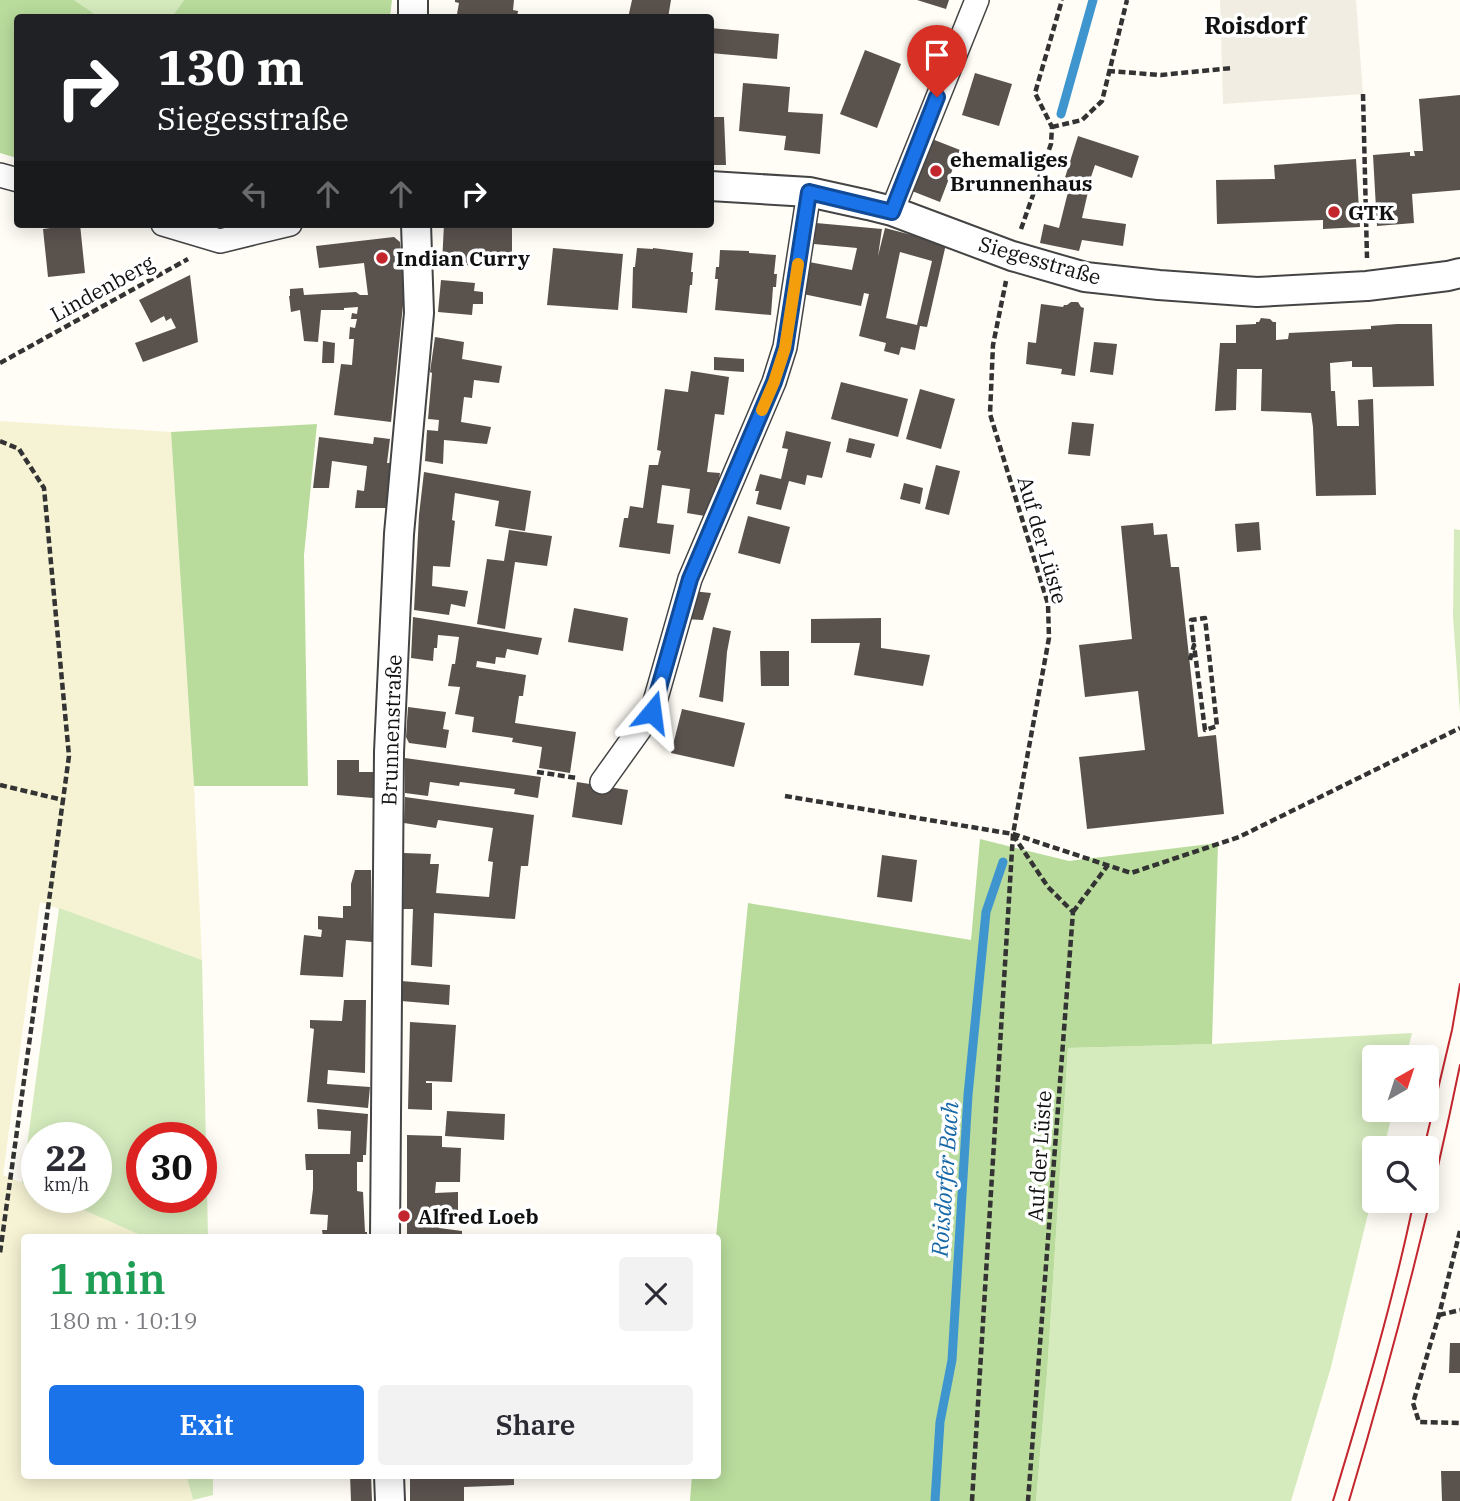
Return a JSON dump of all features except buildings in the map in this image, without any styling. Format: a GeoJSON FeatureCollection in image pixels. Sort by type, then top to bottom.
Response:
{"type":"FeatureCollection","features":[{"type":"Feature","properties":{"kind":"street"},"geometry":{"type":"LineString","coordinates":[[892,212],[977,0]]}},
{"type":"Feature","properties":{"kind":"street","name":"Siegesstraße"},"geometry":{"type":"LineString","coordinates":[[714,186],[809,192],[892,212],[1012,256],[1086,277],[1256,292],[1367,286],[1460,273]]}},
{"type":"Feature","properties":{"kind":"street"},"geometry":{"type":"LineString","coordinates":[[602,782],[652,712],[690,579],[774,382],[785,348],[809,192]]}},
{"type":"Feature","properties":{"kind":"street"},"geometry":{"type":"LineString","coordinates":[[176,228],[220,241],[274,228]]}},
{"type":"Feature","properties":{"kind":"street","name":"Brunnenstraße"},"geometry":{"type":"LineString","coordinates":[[385,1234],[388,752],[399,534],[419,313],[416,228]]}},
{"type":"Feature","properties":{"kind":"street"},"geometry":{"type":"LineString","coordinates":[[389,1479],[390,1501]]}},
{"type":"Feature","properties":{"kind":"path"},"geometry":{"type":"LineString","coordinates":[[1062,0],[1035,93],[1052,127],[1082,120],[1102,101],[1127,0]]}},
{"type":"Feature","properties":{"kind":"path"},"geometry":{"type":"LineString","coordinates":[[1108,71],[1161,75],[1231,68]]}},
{"type":"Feature","properties":{"kind":"path"},"geometry":{"type":"LineString","coordinates":[[1363,94],[1367,286]]}},
{"type":"Feature","properties":{"kind":"path","name":"Auf der Lüste"},"geometry":{"type":"LineString","coordinates":[[972,1501],[1013,834],[1049,638],[1048,604],[990,414],[993,345],[1012,256],[1051,144],[1052,127]]}},
{"type":"Feature","properties":{"kind":"path","name":"Lindenberg"},"geometry":{"type":"LineString","coordinates":[[0,363],[220,241]]}},
{"type":"Feature","properties":{"kind":"path"},"geometry":{"type":"LineString","coordinates":[[0,442],[19,449],[44,488],[69,755],[0,1253]]}},
{"type":"Feature","properties":{"kind":"path"},"geometry":{"type":"LineString","coordinates":[[1189,660],[1194,645],[1191,620],[1205,618],[1217,726],[1205,730],[1194,645]]}},
{"type":"Feature","properties":{"kind":"path"},"geometry":{"type":"LineString","coordinates":[[785,796],[1013,834],[1131,873],[1239,837],[1460,728]]}},
{"type":"Feature","properties":{"kind":"path"},"geometry":{"type":"LineString","coordinates":[[537,772],[602,782]]}},
{"type":"Feature","properties":{"kind":"path"},"geometry":{"type":"LineString","coordinates":[[0,785],[63,800]]}},
{"type":"Feature","properties":{"kind":"path"},"geometry":{"type":"LineString","coordinates":[[1013,834],[1048,887],[1073,912],[1108,865]]}},
{"type":"Feature","properties":{"kind":"path","name":"Auf der Lüste"},"geometry":{"type":"LineString","coordinates":[[1028,1501],[1073,912]]}},
{"type":"Feature","properties":{"kind":"path"},"geometry":{"type":"LineString","coordinates":[[1460,1231],[1413,1403],[1419,1422],[1460,1423]]}},
{"type":"Feature","properties":{"kind":"path"},"geometry":{"type":"LineString","coordinates":[[1439,1315],[1460,1310]]}},
{"type":"Feature","properties":{"kind":"shaded area"},"geometry":{"type":"Polygon","coordinates":[[[1220,0],[1356,0],[1363,94],[1223,104],[1220,0]]]}},
{"type":"Feature","properties":{"kind":"shaded area"},"geometry":{"type":"Polygon","coordinates":[[[0,421],[171,432],[194,786],[202,960],[40,902],[3,1175],[21,1182],[21,1213],[90,1213],[138,1234],[21,1234],[21,1479],[187,1479],[193,1501],[0,1501],[0,421]]]}},
{"type":"Feature","properties":{"kind":"green space"},"geometry":{"type":"Polygon","coordinates":[[[0,0],[74,0],[95,14],[14,14],[14,157],[0,153],[0,0]]]}},
{"type":"Feature","properties":{"kind":"green space"},"geometry":{"type":"Polygon","coordinates":[[[74,0],[184,0],[175,14],[95,14],[74,0]]]}},
{"type":"Feature","properties":{"kind":"green space"},"geometry":{"type":"Polygon","coordinates":[[[184,0],[392,0],[390,14],[174,14],[184,0]]]}},
{"type":"Feature","properties":{"kind":"green space"},"geometry":{"type":"Polygon","coordinates":[[[317,424],[304,555],[308,786],[194,786],[171,432],[317,424]]]}},
{"type":"Feature","properties":{"kind":"green space"},"geometry":{"type":"Polygon","coordinates":[[[1454,529],[1460,530],[1460,714],[1453,617],[1454,529]]]}},
{"type":"Feature","properties":{"kind":"green space"},"geometry":{"type":"Polygon","coordinates":[[[980,839],[1069,861],[1218,843],[1212,1044],[1068,1048],[1036,1501],[690,1501],[692,1479],[721,1479],[721,1234],[716,1234],[748,903],[971,940],[980,839]]]}},
{"type":"Feature","properties":{"kind":"green space"},"geometry":{"type":"Polygon","coordinates":[[[59,908],[202,960],[206,1122],[126,1122],[126,1213],[207,1213],[208,1234],[138,1234],[90,1213],[112,1213],[112,1122],[30,1122],[59,908]]]}},
{"type":"Feature","properties":{"kind":"green space"},"geometry":{"type":"Polygon","coordinates":[[[1412,1033],[1409,1045],[1362,1045],[1362,1122],[1390,1122],[1387,1136],[1362,1136],[1362,1213],[1368,1213],[1331,1367],[1291,1501],[1036,1501],[1068,1048],[1212,1044],[1412,1033]]]}},
{"type":"Feature","properties":{"kind":"green space"},"geometry":{"type":"Polygon","coordinates":[[[187,1479],[213,1479],[213,1495],[193,1500],[187,1479]]]}},
{"type":"Feature","properties":{"kind":"waterway","name":"Roisdorfer Bach"},"geometry":{"type":"LineString","coordinates":[[1061,114],[1093,0]]}},
{"type":"Feature","properties":{"kind":"waterway","name":"Roisdorfer Bach"},"geometry":{"type":"LineString","coordinates":[[935,1501],[940,1422],[952,1360],[968,1095],[986,912],[1003,862]]}},
{"type":"Feature","properties":{"kind":"tram line"},"geometry":{"type":"LineString","coordinates":[[1427,1136],[1460,984]]}},
{"type":"Feature","properties":{"kind":"tram line"},"geometry":{"type":"LineString","coordinates":[[1349,1501],[1409,1284],[1460,1065]]}},
{"type":"Feature","properties":{"kind":"tram line"},"geometry":{"type":"LineString","coordinates":[[1333,1501],[1387,1314],[1411,1213]]}},
{"type":"Feature","properties":{"kind":"slow traffic"},"geometry":{"type":"LineString","coordinates":[[762,410],[785,348],[798,264]]}},
{"type":"Feature","properties":{"kind":"place","name":"ehemaliges Brunnenhaus"},"geometry":{"type":"Point","coordinates":[936,171]}},
{"type":"Feature","properties":{"kind":"place","name":"GTK"},"geometry":{"type":"Point","coordinates":[1334,212]}},
{"type":"Feature","properties":{"kind":"place","name":"Indian Curry"},"geometry":{"type":"Point","coordinates":[382,258]}},
{"type":"Feature","properties":{"kind":"place","name":"Alfred Loeb"},"geometry":{"type":"Point","coordinates":[404,1216]}},
{"type":"Feature","properties":{"kind":"district","name":"Roisdorf"},"geometry":{"type":"Point","coordinates":[1255,25]}},
{"type":"Feature","properties":{"kind":"route"},"geometry":{"type":"LineString","coordinates":[[652,712],[690,579],[774,382],[785,348],[809,192],[892,212],[937,97]]}}]}
